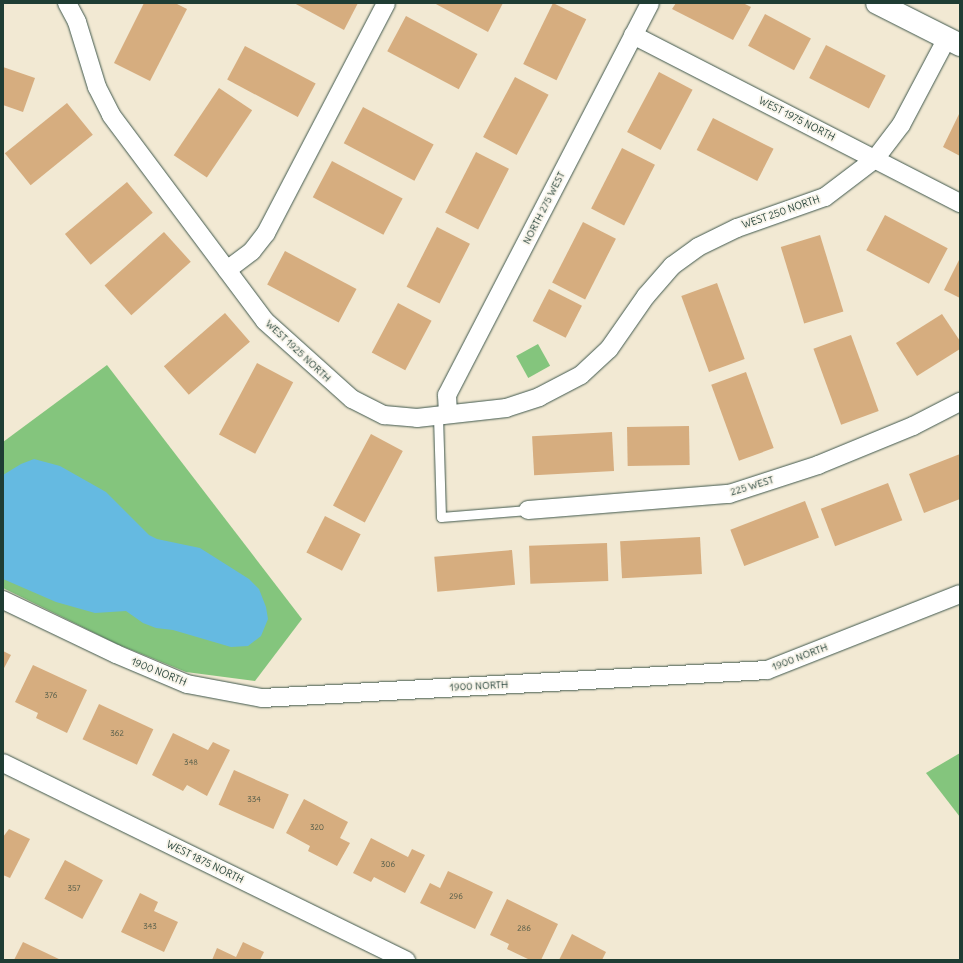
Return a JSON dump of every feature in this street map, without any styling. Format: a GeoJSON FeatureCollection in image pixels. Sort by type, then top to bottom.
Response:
{"type":"FeatureCollection","features":[{"type":"Feature","properties":{"kind":"street","name":"WEST 1925 NORTH"},"geometry":{"type":"LineString","coordinates":[[67,3],[77,22],[97,87],[111,115],[265,321],[352,399],[384,415],[417,418],[506,408],[539,397],[581,375],[609,349]]}},
{"type":"Feature","properties":{"kind":"street"},"geometry":{"type":"LineString","coordinates":[[227,270],[252,251],[266,233],[386,3]]}},
{"type":"Feature","properties":{"kind":"street","name":"NORTH 275 WEST"},"geometry":{"type":"LineString","coordinates":[[443,415],[447,395],[650,3]]}},
{"type":"Feature","properties":{"kind":"street"},"geometry":{"type":"LineString","coordinates":[[876,3],[954,41]]}},
{"type":"Feature","properties":{"kind":"street","name":"WEST 1975 NORTH"},"geometry":{"type":"LineString","coordinates":[[633,35],[960,203]]}},
{"type":"Feature","properties":{"kind":"street","name":"WEST 250 NORTH"},"geometry":{"type":"LineString","coordinates":[[609,349],[646,296],[672,266],[698,247],[737,228],[825,197],[875,159],[901,125],[954,41]]}},
{"type":"Feature","properties":{"kind":"street","name":"225 WEST"},"geometry":{"type":"LineString","coordinates":[[528,510],[729,494],[818,465],[913,426],[960,402]]}},
{"type":"Feature","properties":{"kind":"street","name":"1900 NORTH"},"geometry":{"type":"LineString","coordinates":[[3,600],[116,654],[187,684],[262,698],[767,670],[960,594]]}},
{"type":"Feature","properties":{"kind":"street","name":"WEST 1875 NORTH"},"geometry":{"type":"LineString","coordinates":[[3,763],[406,960]]}},
{"type":"Feature","properties":{"kind":"lane"},"geometry":{"type":"LineString","coordinates":[[443,415],[441,517],[528,510]]}},
{"type":"Feature","properties":{"kind":"green space"},"geometry":{"type":"Polygon","coordinates":[[[538,344],[550,366],[528,378],[516,356],[538,344]]]}},
{"type":"Feature","properties":{"kind":"green space"},"geometry":{"type":"Polygon","coordinates":[[[107,365],[302,619],[255,681],[186,672],[117,644],[3,588],[3,442],[107,365]]]}},
{"type":"Feature","properties":{"kind":"green space"},"geometry":{"type":"Polygon","coordinates":[[[960,753],[960,817],[926,773],[960,753]]]}},
{"type":"Feature","properties":{"kind":"water"},"geometry":{"type":"Polygon","coordinates":[[[34,459],[60,466],[106,492],[149,535],[157,539],[200,548],[249,579],[259,589],[266,607],[268,619],[261,636],[248,646],[231,647],[173,630],[156,628],[143,623],[126,611],[95,613],[56,602],[3,579],[3,475],[21,464],[34,459]]]}},
{"type":"Feature","properties":{"kind":"building"},"geometry":{"type":"Polygon","coordinates":[[[144,3],[175,3],[187,9],[150,81],[114,63],[144,3]]]}},
{"type":"Feature","properties":{"kind":"building"},"geometry":{"type":"Polygon","coordinates":[[[294,3],[358,3],[344,30],[294,3]]]}},
{"type":"Feature","properties":{"kind":"building"},"geometry":{"type":"Polygon","coordinates":[[[434,3],[503,3],[488,32],[434,3]]]}},
{"type":"Feature","properties":{"kind":"building"},"geometry":{"type":"Polygon","coordinates":[[[553,3],[586,19],[556,80],[523,64],[553,3]]]}},
{"type":"Feature","properties":{"kind":"building"},"geometry":{"type":"Polygon","coordinates":[[[676,3],[743,3],[751,7],[733,40],[672,9],[676,3]]]}},
{"type":"Feature","properties":{"kind":"building"},"geometry":{"type":"Polygon","coordinates":[[[765,14],[811,38],[794,70],[748,46],[765,14]]]}},
{"type":"Feature","properties":{"kind":"building"},"geometry":{"type":"Polygon","coordinates":[[[406,16],[478,54],[459,89],[387,51],[406,16]]]}},
{"type":"Feature","properties":{"kind":"building"},"geometry":{"type":"Polygon","coordinates":[[[826,45],[886,75],[869,108],[809,78],[826,45]]]}},
{"type":"Feature","properties":{"kind":"building"},"geometry":{"type":"Polygon","coordinates":[[[245,46],[316,84],[298,117],[227,80],[245,46]]]}},
{"type":"Feature","properties":{"kind":"building"},"geometry":{"type":"Polygon","coordinates":[[[3,67],[35,78],[23,112],[3,105],[3,67]]]}},
{"type":"Feature","properties":{"kind":"building"},"geometry":{"type":"Polygon","coordinates":[[[659,72],[693,90],[661,150],[627,132],[659,72]]]}},
{"type":"Feature","properties":{"kind":"building"},"geometry":{"type":"Polygon","coordinates":[[[515,77],[549,95],[517,155],[483,137],[515,77]]]}},
{"type":"Feature","properties":{"kind":"building"},"geometry":{"type":"Polygon","coordinates":[[[219,88],[252,110],[207,178],[174,155],[219,88]]]}},
{"type":"Feature","properties":{"kind":"building"},"geometry":{"type":"Polygon","coordinates":[[[67,103],[93,135],[31,185],[5,153],[67,103]]]}},
{"type":"Feature","properties":{"kind":"building"},"geometry":{"type":"Polygon","coordinates":[[[363,107],[434,145],[414,181],[344,143],[363,107]]]}},
{"type":"Feature","properties":{"kind":"building"},"geometry":{"type":"Polygon","coordinates":[[[960,112],[960,156],[943,147],[960,112]]]}},
{"type":"Feature","properties":{"kind":"building"},"geometry":{"type":"Polygon","coordinates":[[[713,118],[774,149],[757,181],[697,150],[713,118]]]}},
{"type":"Feature","properties":{"kind":"building"},"geometry":{"type":"Polygon","coordinates":[[[622,148],[655,165],[624,225],[591,209],[622,148]]]}},
{"type":"Feature","properties":{"kind":"building"},"geometry":{"type":"Polygon","coordinates":[[[476,152],[509,169],[478,229],[445,213],[476,152]]]}},
{"type":"Feature","properties":{"kind":"building"},"geometry":{"type":"Polygon","coordinates":[[[332,161],[403,199],[383,235],[313,197],[332,161]]]}},
{"type":"Feature","properties":{"kind":"building"},"geometry":{"type":"Polygon","coordinates":[[[127,182],[153,213],[91,265],[65,234],[127,182]]]}},
{"type":"Feature","properties":{"kind":"building"},"geometry":{"type":"Polygon","coordinates":[[[885,215],[948,248],[929,284],[866,250],[885,215]]]}},
{"type":"Feature","properties":{"kind":"building"},"geometry":{"type":"Polygon","coordinates":[[[583,222],[616,239],[585,299],[552,283],[583,222]]]}},
{"type":"Feature","properties":{"kind":"building"},"geometry":{"type":"Polygon","coordinates":[[[437,227],[470,244],[440,303],[407,287],[437,227]]]}},
{"type":"Feature","properties":{"kind":"building"},"geometry":{"type":"Polygon","coordinates":[[[164,232],[191,262],[131,315],[105,286],[164,232]]]}},
{"type":"Feature","properties":{"kind":"building"},"geometry":{"type":"Polygon","coordinates":[[[820,235],[843,312],[804,323],[781,247],[820,235]]]}},
{"type":"Feature","properties":{"kind":"building"},"geometry":{"type":"Polygon","coordinates":[[[285,251],[357,289],[339,323],[267,285],[285,251]]]}},
{"type":"Feature","properties":{"kind":"building"},"geometry":{"type":"Polygon","coordinates":[[[960,258],[960,298],[944,290],[960,258]]]}},
{"type":"Feature","properties":{"kind":"building"},"geometry":{"type":"Polygon","coordinates":[[[717,283],[745,359],[709,372],[681,296],[717,283]]]}},
{"type":"Feature","properties":{"kind":"building"},"geometry":{"type":"Polygon","coordinates":[[[549,289],[582,306],[566,338],[533,321],[549,289]]]}},
{"type":"Feature","properties":{"kind":"building"},"geometry":{"type":"Polygon","coordinates":[[[398,303],[432,321],[405,370],[372,352],[398,303]]]}},
{"type":"Feature","properties":{"kind":"building"},"geometry":{"type":"Polygon","coordinates":[[[225,313],[250,342],[189,395],[164,366],[225,313]]]}},
{"type":"Feature","properties":{"kind":"building"},"geometry":{"type":"Polygon","coordinates":[[[942,314],[960,341],[960,349],[917,376],[896,343],[942,314]]]}},
{"type":"Feature","properties":{"kind":"building"},"geometry":{"type":"Polygon","coordinates":[[[851,335],[879,411],[841,425],[813,349],[851,335]]]}},
{"type":"Feature","properties":{"kind":"building"},"geometry":{"type":"Polygon","coordinates":[[[257,363],[293,382],[255,454],[219,435],[257,363]]]}},
{"type":"Feature","properties":{"kind":"building"},"geometry":{"type":"Polygon","coordinates":[[[746,372],[774,448],[739,461],[711,385],[746,372]]]}},
{"type":"Feature","properties":{"kind":"building"},"geometry":{"type":"Polygon","coordinates":[[[689,426],[690,465],[628,466],[627,427],[689,426]]]}},
{"type":"Feature","properties":{"kind":"building"},"geometry":{"type":"Polygon","coordinates":[[[612,432],[614,471],[534,475],[532,436],[612,432]]]}},
{"type":"Feature","properties":{"kind":"building"},"geometry":{"type":"Polygon","coordinates":[[[371,434],[403,451],[365,522],[333,506],[371,434]]]}},
{"type":"Feature","properties":{"kind":"building"},"geometry":{"type":"Polygon","coordinates":[[[960,454],[960,499],[924,513],[909,474],[960,454]]]}},
{"type":"Feature","properties":{"kind":"building"},"geometry":{"type":"Polygon","coordinates":[[[888,483],[902,520],[835,546],[821,509],[888,483]]]}},
{"type":"Feature","properties":{"kind":"building"},"geometry":{"type":"Polygon","coordinates":[[[805,501],[819,537],[744,566],[730,530],[805,501]]]}},
{"type":"Feature","properties":{"kind":"building"},"geometry":{"type":"Polygon","coordinates":[[[325,516],[361,534],[342,571],[306,553],[325,516]]]}},
{"type":"Feature","properties":{"kind":"building"},"geometry":{"type":"Polygon","coordinates":[[[700,537],[702,574],[622,578],[620,541],[700,537]]]}},
{"type":"Feature","properties":{"kind":"building"},"geometry":{"type":"Polygon","coordinates":[[[607,543],[608,581],[530,584],[529,546],[607,543]]]}},
{"type":"Feature","properties":{"kind":"building"},"geometry":{"type":"Polygon","coordinates":[[[512,550],[515,585],[437,592],[434,557],[512,550]]]}},
{"type":"Feature","properties":{"kind":"building"},"geometry":{"type":"Polygon","coordinates":[[[3,651],[11,655],[3,670],[3,651]]]}},
{"type":"Feature","properties":{"kind":"building"},"geometry":{"type":"Polygon","coordinates":[[[33,665],[87,690],[67,733],[36,718],[38,713],[15,702],[33,665]]]}},
{"type":"Feature","properties":{"kind":"building"},"geometry":{"type":"Polygon","coordinates":[[[99,704],[153,729],[137,765],[83,739],[99,704]]]}},
{"type":"Feature","properties":{"kind":"building"},"geometry":{"type":"Polygon","coordinates":[[[173,733],[208,750],[213,742],[230,750],[207,796],[187,785],[183,791],[152,775],[173,733]]]}},
{"type":"Feature","properties":{"kind":"building"},"geometry":{"type":"Polygon","coordinates":[[[234,770],[289,794],[273,829],[219,805],[234,770]]]}},
{"type":"Feature","properties":{"kind":"building"},"geometry":{"type":"Polygon","coordinates":[[[304,799],[348,822],[340,838],[350,843],[337,866],[308,851],[310,846],[286,833],[304,799]]]}},
{"type":"Feature","properties":{"kind":"building"},"geometry":{"type":"Polygon","coordinates":[[[9,829],[30,839],[10,878],[3,875],[3,837],[9,829]]]}},
{"type":"Feature","properties":{"kind":"building"},"geometry":{"type":"Polygon","coordinates":[[[371,838],[408,857],[412,849],[425,855],[405,893],[374,877],[371,882],[353,873],[371,838]]]}},
{"type":"Feature","properties":{"kind":"building"},"geometry":{"type":"Polygon","coordinates":[[[65,860],[103,880],[82,919],[44,899],[65,860]]]}},
{"type":"Feature","properties":{"kind":"building"},"geometry":{"type":"Polygon","coordinates":[[[448,871],[493,892],[475,929],[420,903],[430,883],[440,888],[448,871]]]}},
{"type":"Feature","properties":{"kind":"building"},"geometry":{"type":"Polygon","coordinates":[[[140,893],[158,902],[154,911],[178,922],[164,952],[121,932],[140,893]]]}},
{"type":"Feature","properties":{"kind":"building"},"geometry":{"type":"Polygon","coordinates":[[[507,899],[558,924],[541,960],[530,960],[507,949],[509,944],[490,935],[507,899]]]}},
{"type":"Feature","properties":{"kind":"building"},"geometry":{"type":"Polygon","coordinates":[[[572,934],[606,952],[602,960],[559,960],[572,934]]]}},
{"type":"Feature","properties":{"kind":"building"},"geometry":{"type":"Polygon","coordinates":[[[23,942],[61,960],[14,960],[23,942]]]}},
{"type":"Feature","properties":{"kind":"building"},"geometry":{"type":"Polygon","coordinates":[[[243,942],[264,952],[260,960],[212,960],[217,948],[236,957],[243,942]]]}}]}
